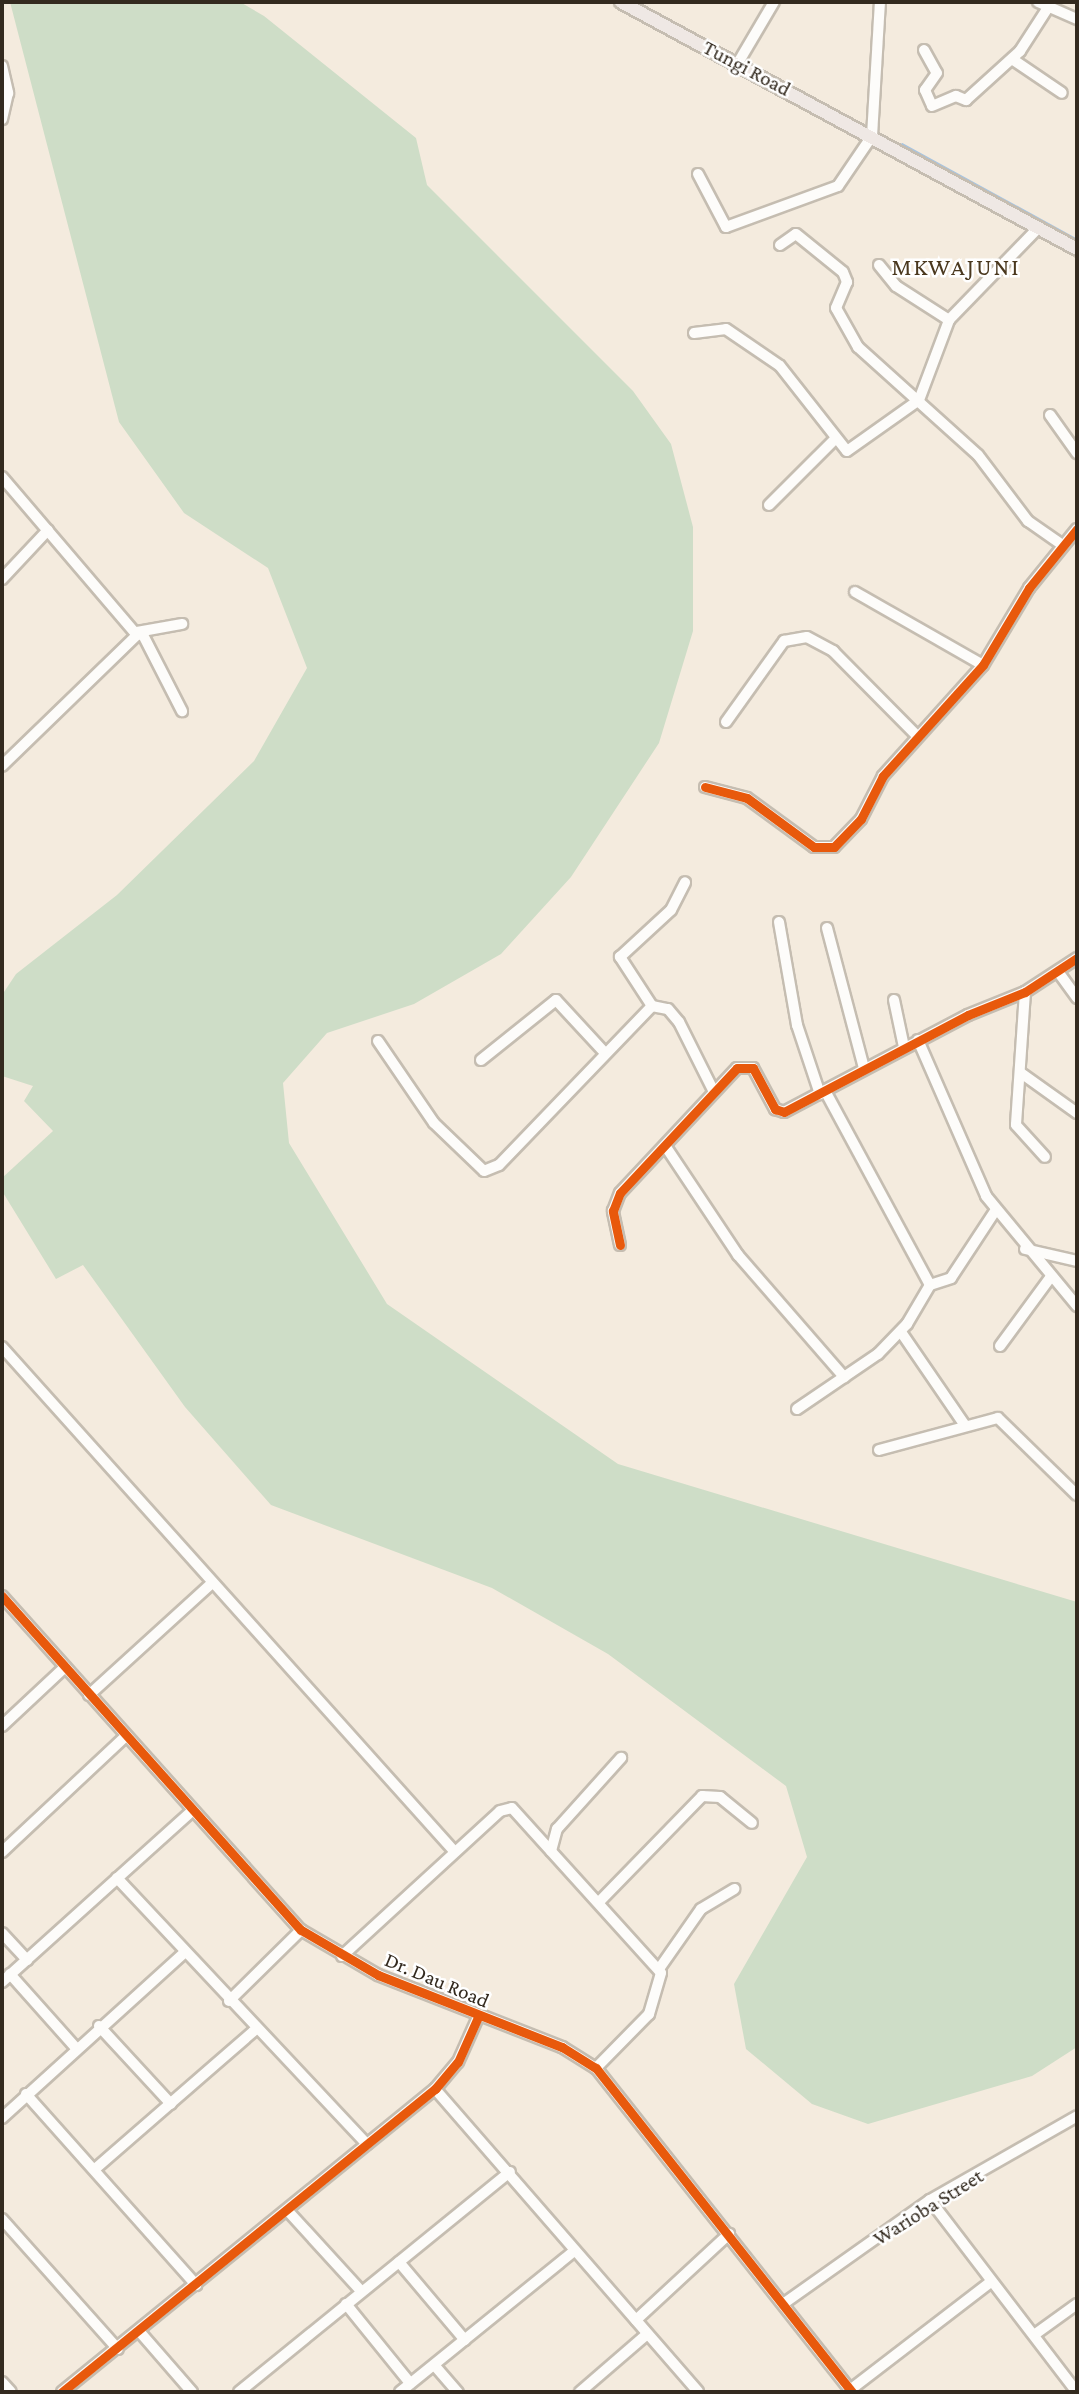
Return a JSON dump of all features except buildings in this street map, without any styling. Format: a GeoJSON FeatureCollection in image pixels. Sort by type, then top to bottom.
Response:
{"type":"FeatureCollection","features":[{"type":"Feature","properties":{"kind":"main road","name":"Tungi Road"},"geometry":{"type":"LineString","coordinates":[[621,2],[1077,249]]}},
{"type":"Feature","properties":{"kind":"street"},"geometry":{"type":"LineString","coordinates":[[738,63],[774,2]]}},
{"type":"Feature","properties":{"kind":"street"},"geometry":{"type":"LineString","coordinates":[[698,174],[721,226],[734,226],[838,186],[872,136],[880,2]]}},
{"type":"Feature","properties":{"kind":"street"},"geometry":{"type":"LineString","coordinates":[[1038,2],[1077,19]]}},
{"type":"Feature","properties":{"kind":"street"},"geometry":{"type":"LineString","coordinates":[[924,50],[937,74],[925,90],[933,107],[956,96],[970,98],[1012,59],[1049,6]]}},
{"type":"Feature","properties":{"kind":"street"},"geometry":{"type":"LineString","coordinates":[[1012,59],[1062,93]]}},
{"type":"Feature","properties":{"kind":"street"},"geometry":{"type":"LineString","coordinates":[[2,66],[8,93],[2,119]]}},
{"type":"Feature","properties":{"kind":"street"},"geometry":{"type":"LineString","coordinates":[[694,333],[726,329],[780,366],[834,440],[850,450],[919,400],[949,320],[1038,228]]}},
{"type":"Feature","properties":{"kind":"street"},"geometry":{"type":"LineString","coordinates":[[780,245],[796,234],[843,272],[847,282],[836,308],[866,358],[919,400],[978,455],[1028,521],[1061,544]]}},
{"type":"Feature","properties":{"kind":"street"},"geometry":{"type":"LineString","coordinates":[[879,265],[887,278],[949,320]]}},
{"type":"Feature","properties":{"kind":"street"},"geometry":{"type":"LineString","coordinates":[[1050,415],[1077,453]]}},
{"type":"Feature","properties":{"kind":"street"},"geometry":{"type":"LineString","coordinates":[[769,505],[834,440]]}},
{"type":"Feature","properties":{"kind":"street"},"geometry":{"type":"LineString","coordinates":[[2,477],[139,633],[182,711]]}},
{"type":"Feature","properties":{"kind":"street"},"geometry":{"type":"LineString","coordinates":[[2,579],[48,530]]}},
{"type":"Feature","properties":{"kind":"street"},"geometry":{"type":"LineString","coordinates":[[705,787],[747,798],[824,850],[861,819],[871,793],[917,736],[983,665],[1061,544],[1075,535]]}},
{"type":"Feature","properties":{"kind":"street"},"geometry":{"type":"LineString","coordinates":[[855,592],[983,665]]}},
{"type":"Feature","properties":{"kind":"street"},"geometry":{"type":"LineString","coordinates":[[2,766],[134,642],[139,633],[183,624]]}},
{"type":"Feature","properties":{"kind":"street"},"geometry":{"type":"LineString","coordinates":[[726,722],[784,641],[807,636],[833,651],[917,736]]}},
{"type":"Feature","properties":{"kind":"street"},"geometry":{"type":"LineString","coordinates":[[685,882],[671,910],[620,957],[652,1006],[668,1009],[679,1022],[714,1092]]}},
{"type":"Feature","properties":{"kind":"street"},"geometry":{"type":"LineString","coordinates":[[779,922],[797,1025],[822,1092],[930,1285]]}},
{"type":"Feature","properties":{"kind":"street"},"geometry":{"type":"LineString","coordinates":[[827,928],[864,1068]]}},
{"type":"Feature","properties":{"kind":"street"},"geometry":{"type":"LineString","coordinates":[[620,1245],[615,1202],[714,1092],[744,1064],[780,1112],[918,1040],[1026,992],[1059,973],[1077,958]]}},
{"type":"Feature","properties":{"kind":"street"},"geometry":{"type":"LineString","coordinates":[[1059,973],[1077,998]]}},
{"type":"Feature","properties":{"kind":"street"},"geometry":{"type":"LineString","coordinates":[[1026,992],[1016,1125],[1045,1157]]}},
{"type":"Feature","properties":{"kind":"street"},"geometry":{"type":"LineString","coordinates":[[481,1060],[556,1000],[605,1053]]}},
{"type":"Feature","properties":{"kind":"street"},"geometry":{"type":"LineString","coordinates":[[894,1000],[904,1047]]}},
{"type":"Feature","properties":{"kind":"street"},"geometry":{"type":"LineString","coordinates":[[378,1041],[434,1123],[484,1171],[499,1165],[652,1006]]}},
{"type":"Feature","properties":{"kind":"street"},"geometry":{"type":"LineString","coordinates":[[918,1040],[995,1211],[1024,1249],[1077,1306]]}},
{"type":"Feature","properties":{"kind":"street"},"geometry":{"type":"LineString","coordinates":[[1021,1073],[1077,1114]]}},
{"type":"Feature","properties":{"kind":"street"},"geometry":{"type":"LineString","coordinates":[[666,1147],[738,1255],[810,1331],[844,1377]]}},
{"type":"Feature","properties":{"kind":"street"},"geometry":{"type":"LineString","coordinates":[[797,1409],[844,1377],[901,1332],[930,1285],[951,1278],[995,1211]]}},
{"type":"Feature","properties":{"kind":"street"},"geometry":{"type":"LineString","coordinates":[[1024,1249],[1077,1261]]}},
{"type":"Feature","properties":{"kind":"street"},"geometry":{"type":"LineString","coordinates":[[1000,1346],[1050,1278]]}},
{"type":"Feature","properties":{"kind":"street"},"geometry":{"type":"LineString","coordinates":[[901,1332],[964,1423]]}},
{"type":"Feature","properties":{"kind":"street"},"geometry":{"type":"LineString","coordinates":[[2,1347],[455,1852]]}},
{"type":"Feature","properties":{"kind":"street"},"geometry":{"type":"LineString","coordinates":[[879,1450],[986,1417],[1004,1422],[1077,1495]]}},
{"type":"Feature","properties":{"kind":"street"},"geometry":{"type":"LineString","coordinates":[[89,1695],[212,1583]]}},
{"type":"Feature","properties":{"kind":"street","name":"Dr. Dau Road"},"geometry":{"type":"LineString","coordinates":[[2,1596],[190,1812],[302,1930],[342,1956],[478,2017],[562,2047],[596,2068],[851,2391]]}},
{"type":"Feature","properties":{"kind":"street"},"geometry":{"type":"LineString","coordinates":[[2,1726],[65,1667]]}},
{"type":"Feature","properties":{"kind":"street"},"geometry":{"type":"LineString","coordinates":[[2,1852],[125,1737]]}},
{"type":"Feature","properties":{"kind":"street"},"geometry":{"type":"LineString","coordinates":[[551,1851],[557,1829],[621,1758]]}},
{"type":"Feature","properties":{"kind":"street"},"geometry":{"type":"LineString","coordinates":[[599,1902],[702,1796],[720,1797],[752,1823]]}},
{"type":"Feature","properties":{"kind":"street"},"geometry":{"type":"LineString","coordinates":[[342,1956],[455,1852],[509,1807],[659,1969],[662,1986],[649,2014],[596,2068]]}},
{"type":"Feature","properties":{"kind":"street"},"geometry":{"type":"LineString","coordinates":[[2,1982],[190,1812]]}},
{"type":"Feature","properties":{"kind":"street"},"geometry":{"type":"LineString","coordinates":[[117,1878],[255,2030],[367,2144]]}},
{"type":"Feature","properties":{"kind":"street"},"geometry":{"type":"LineString","coordinates":[[659,1969],[701,1909],[734,1889]]}},
{"type":"Feature","properties":{"kind":"street"},"geometry":{"type":"LineString","coordinates":[[229,2001],[302,1930]]}},
{"type":"Feature","properties":{"kind":"street"},"geometry":{"type":"LineString","coordinates":[[2,1933],[27,1960]]}},
{"type":"Feature","properties":{"kind":"street"},"geometry":{"type":"LineString","coordinates":[[2,2118],[99,2026],[184,1953]]}},
{"type":"Feature","properties":{"kind":"street"},"geometry":{"type":"LineString","coordinates":[[10,1974],[76,2048]]}},
{"type":"Feature","properties":{"kind":"street"},"geometry":{"type":"LineString","coordinates":[[62,2392],[435,2089],[458,2062],[478,2017]]}},
{"type":"Feature","properties":{"kind":"street"},"geometry":{"type":"LineString","coordinates":[[99,2026],[171,2104]]}},
{"type":"Feature","properties":{"kind":"street"},"geometry":{"type":"LineString","coordinates":[[95,2169],[255,2030]]}},
{"type":"Feature","properties":{"kind":"street"},"geometry":{"type":"LineString","coordinates":[[435,2089],[510,2172],[573,2252],[698,2392]]}},
{"type":"Feature","properties":{"kind":"street"},"geometry":{"type":"LineString","coordinates":[[26,2094],[196,2285]]}},
{"type":"Feature","properties":{"kind":"street","name":"Warioba Street"},"geometry":{"type":"LineString","coordinates":[[783,2304],[930,2200],[1077,2116]]}},
{"type":"Feature","properties":{"kind":"street"},"geometry":{"type":"LineString","coordinates":[[239,2392],[510,2172]]}},
{"type":"Feature","properties":{"kind":"street"},"geometry":{"type":"LineString","coordinates":[[930,2200],[988,2284],[1034,2335],[1077,2392]]}},
{"type":"Feature","properties":{"kind":"street"},"geometry":{"type":"LineString","coordinates":[[287,2210],[361,2291]]}},
{"type":"Feature","properties":{"kind":"street"},"geometry":{"type":"LineString","coordinates":[[2,2219],[118,2349]]}},
{"type":"Feature","properties":{"kind":"street"},"geometry":{"type":"LineString","coordinates":[[636,2320],[729,2234]]}},
{"type":"Feature","properties":{"kind":"street"},"geometry":{"type":"LineString","coordinates":[[400,2392],[435,2367],[573,2252]]}},
{"type":"Feature","properties":{"kind":"street"},"geometry":{"type":"LineString","coordinates":[[399,2262],[465,2340]]}},
{"type":"Feature","properties":{"kind":"street"},"geometry":{"type":"LineString","coordinates":[[851,2391],[988,2284]]}},
{"type":"Feature","properties":{"kind":"street"},"geometry":{"type":"LineString","coordinates":[[346,2304],[410,2383]]}},
{"type":"Feature","properties":{"kind":"street"},"geometry":{"type":"LineString","coordinates":[[1034,2335],[1077,2304]]}},
{"type":"Feature","properties":{"kind":"street"},"geometry":{"type":"LineString","coordinates":[[139,2331],[192,2392]]}},
{"type":"Feature","properties":{"kind":"street"},"geometry":{"type":"LineString","coordinates":[[580,2392],[646,2335]]}},
{"type":"Feature","properties":{"kind":"street"},"geometry":{"type":"LineString","coordinates":[[435,2367],[458,2392]]}},
{"type":"Feature","properties":{"kind":"street"},"geometry":{"type":"LineString","coordinates":[[2,2382],[11,2392]]}},
{"type":"Feature","properties":{"kind":"green space"},"geometry":{"type":"Polygon","coordinates":[[[10,2],[240,2],[264,16],[416,138],[427,185],[633,391],[671,444],[693,527],[693,631],[659,743],[571,877],[501,954],[414,1004],[327,1033],[283,1083],[289,1143],[387,1304],[618,1464],[1077,1602],[1077,2047],[1032,2076],[868,2124],[812,2104],[746,2049],[734,1984],[807,1857],[786,1786],[608,1654],[492,1588],[271,1505],[185,1407],[83,1265],[56,1279],[2,1191],[2,1178],[53,1131],[24,1101],[33,1086],[2,1076],[2,995],[16,974],[117,895],[254,761],[307,668],[268,568],[184,513],[119,422],[10,2]]]}},
{"type":"Feature","properties":{"kind":"waterway"},"geometry":{"type":"LineString","coordinates":[[902,144],[1077,240]]}},
{"type":"Feature","properties":{"kind":"cycle path"},"geometry":{"type":"LineString","coordinates":[[705,787],[747,798],[814,847],[834,847],[861,819],[883,776],[983,665],[1029,588],[1077,529]]}},
{"type":"Feature","properties":{"kind":"cycle path"},"geometry":{"type":"LineString","coordinates":[[620,1245],[613,1211],[620,1193],[737,1068],[753,1068],[775,1109],[784,1112],[968,1015],[1025,992],[1077,958]]}},
{"type":"Feature","properties":{"kind":"cycle path"},"geometry":{"type":"LineString","coordinates":[[2,1596],[301,1930],[378,1975],[562,2047],[596,2068],[852,2392]]}},
{"type":"Feature","properties":{"kind":"cycle path"},"geometry":{"type":"LineString","coordinates":[[62,2392],[435,2089],[458,2062],[478,2017]]}},
{"type":"Feature","properties":{"kind":"district","name":"MKWAJUNI"},"geometry":{"type":"Point","coordinates":[956,267]}}]}
